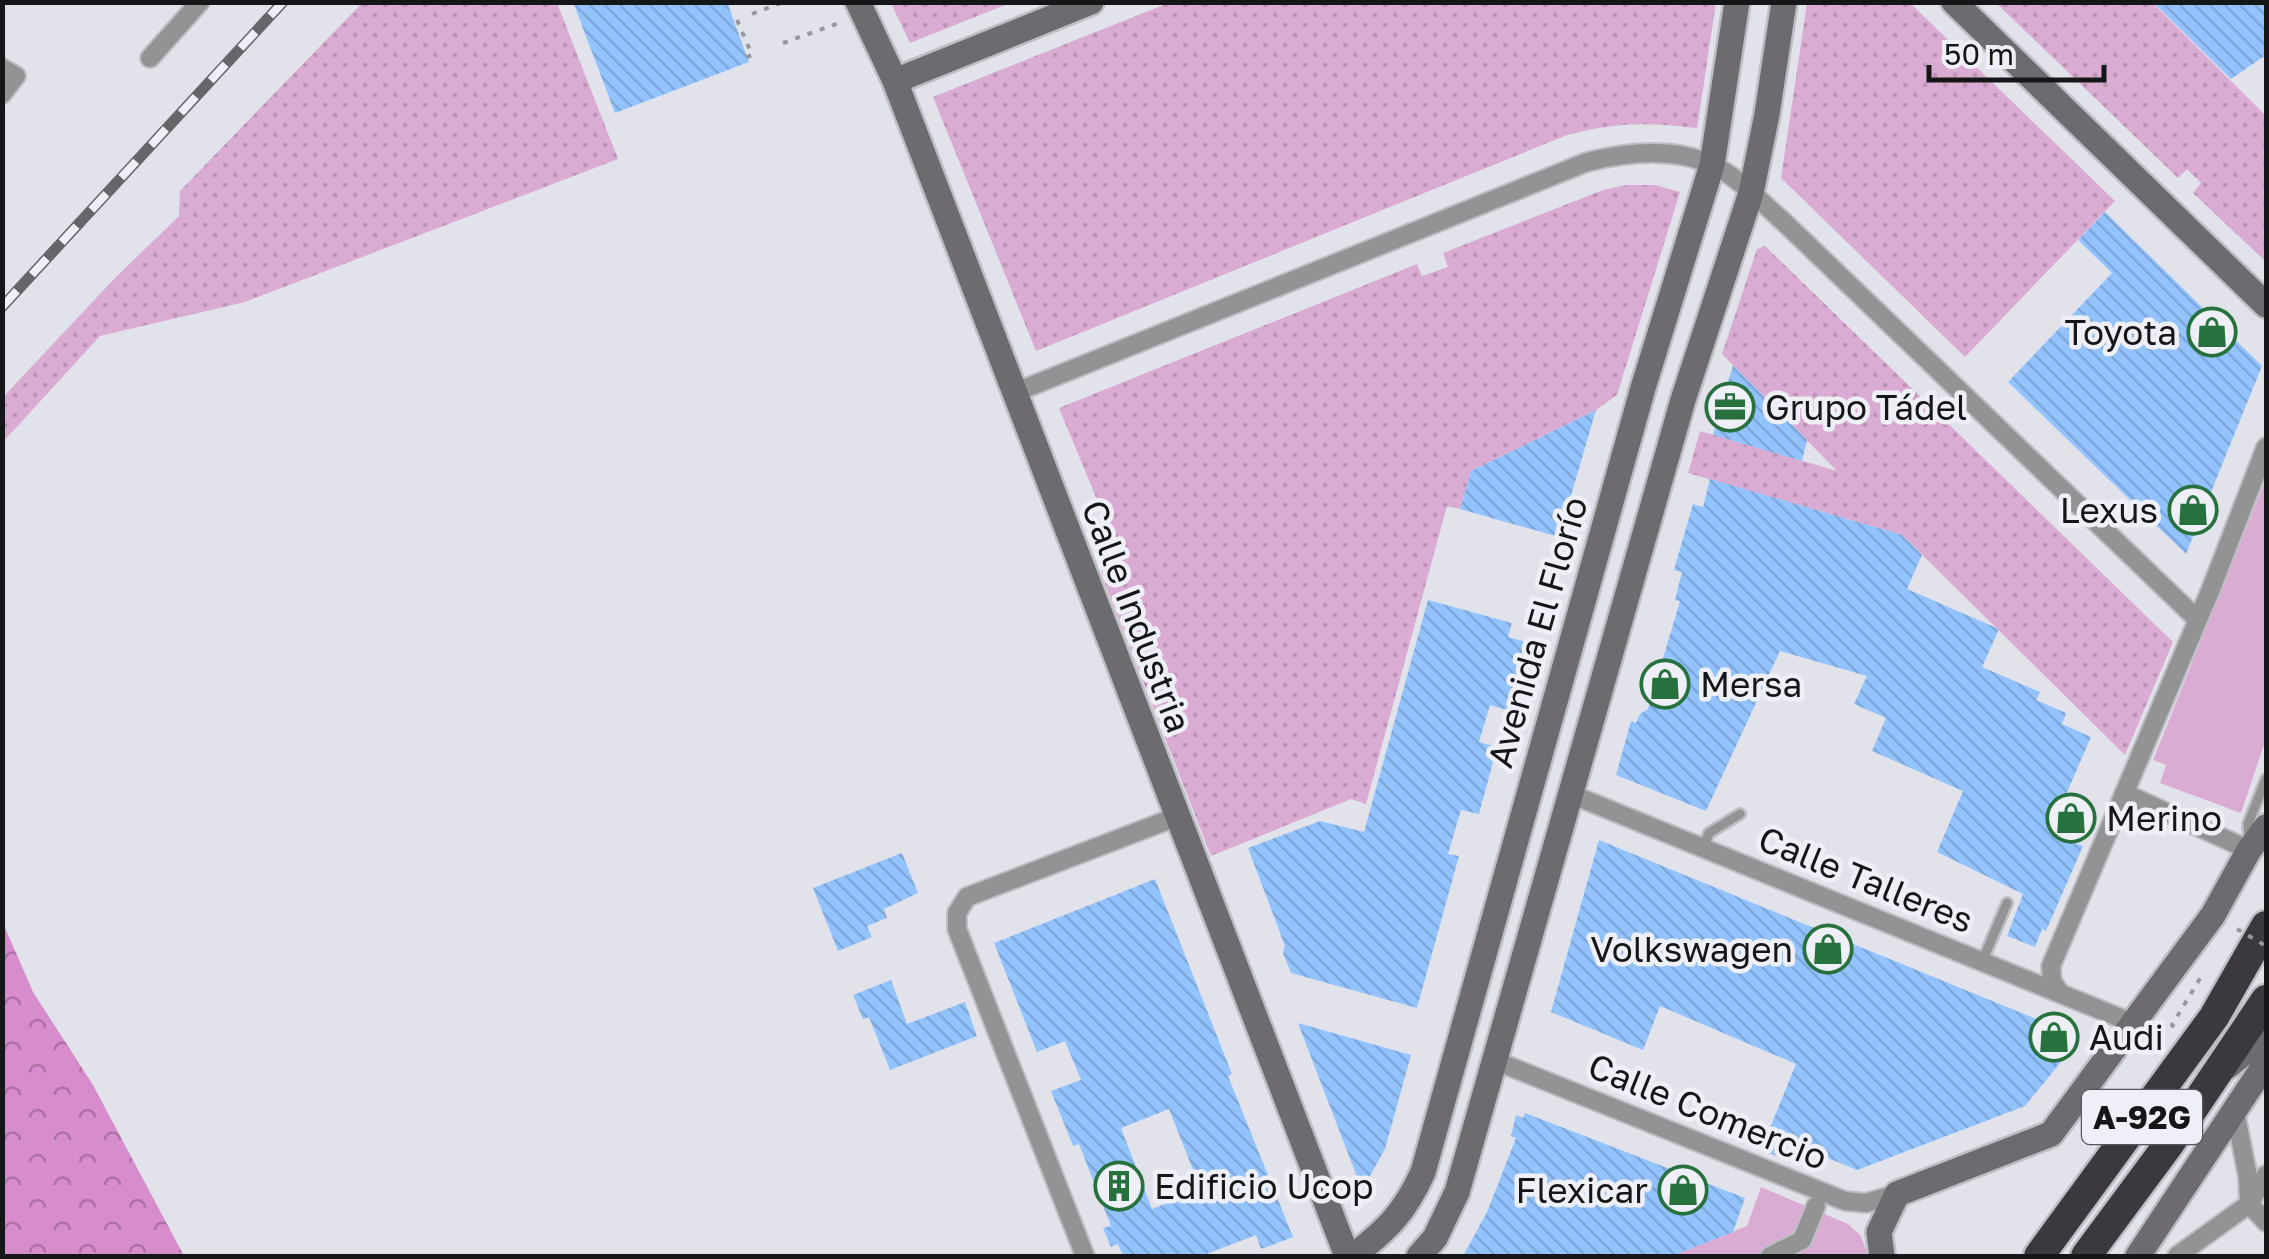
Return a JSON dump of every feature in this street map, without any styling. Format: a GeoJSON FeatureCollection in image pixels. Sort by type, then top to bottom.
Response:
{"type":"FeatureCollection","features":[{"type":"Feature","properties":{"kind":"highway","name":"A-92G"},"geometry":{"type":"LineString","coordinates":[[2040,1256],[2214,1017],[2252,928]]}},
{"type":"Feature","properties":{"kind":"highway","name":"A-92G"},"geometry":{"type":"LineString","coordinates":[[2086,1256],[2266,1000]]}},
{"type":"Feature","properties":{"kind":"main road","name":"Calle Industria"},"geometry":{"type":"LineString","coordinates":[[858,2],[895,81],[1176,817],[1350,1256]]}},
{"type":"Feature","properties":{"kind":"main road"},"geometry":{"type":"LineString","coordinates":[[895,81],[1092,2]]}},
{"type":"Feature","properties":{"kind":"main road","name":"Avenida El Florío"},"geometry":{"type":"LineString","coordinates":[[1350,1256],[1389,1228],[1409,1203],[1423,1172],[1643,388],[1712,165],[1738,2]]}},
{"type":"Feature","properties":{"kind":"main road"},"geometry":{"type":"LineString","coordinates":[[1418,1256],[1435,1238],[1458,1192],[1684,400],[1750,193],[1784,2]]}},
{"type":"Feature","properties":{"kind":"main road"},"geometry":{"type":"LineString","coordinates":[[1954,2],[2266,305]]}},
{"type":"Feature","properties":{"kind":"main road"},"geometry":{"type":"LineString","coordinates":[[1530,782],[1573,795]]}},
{"type":"Feature","properties":{"kind":"main road"},"geometry":{"type":"LineString","coordinates":[[1882,1256],[1879,1232],[1898,1194],[2051,1134],[2213,915],[2266,827]]}},
{"type":"Feature","properties":{"kind":"main road"},"geometry":{"type":"LineString","coordinates":[[2216,1076],[2266,1034]]}},
{"type":"Feature","properties":{"kind":"main road"},"geometry":{"type":"LineString","coordinates":[[1456,1046],[1496,1061]]}},
{"type":"Feature","properties":{"kind":"main road"},"geometry":{"type":"LineString","coordinates":[[2138,1256],[2266,1062]]}},
{"type":"Feature","properties":{"kind":"street"},"geometry":{"type":"LineString","coordinates":[[150,58],[200,2]]}},
{"type":"Feature","properties":{"kind":"street"},"geometry":{"type":"LineString","coordinates":[[2,68],[16,76],[2,94]]}},
{"type":"Feature","properties":{"kind":"street"},"geometry":{"type":"LineString","coordinates":[[1014,393],[1587,162],[1645,153],[1676,156],[1712,165],[1750,193],[2198,620]]}},
{"type":"Feature","properties":{"kind":"street"},"geometry":{"type":"LineString","coordinates":[[2060,993],[2052,981],[2051,966],[2198,620],[2266,447]]}},
{"type":"Feature","properties":{"kind":"street"},"geometry":{"type":"LineString","coordinates":[[2124,793],[2249,850]]}},
{"type":"Feature","properties":{"kind":"street","name":"Calle Talleres"},"geometry":{"type":"LineString","coordinates":[[1573,795],[2135,1024]]}},
{"type":"Feature","properties":{"kind":"street"},"geometry":{"type":"LineString","coordinates":[[1085,1256],[957,929],[957,913],[967,897],[1176,817]]}},
{"type":"Feature","properties":{"kind":"street","name":"Calle Comercio"},"geometry":{"type":"LineString","coordinates":[[1496,1061],[1845,1202],[1866,1203],[1898,1194]]}},
{"type":"Feature","properties":{"kind":"street"},"geometry":{"type":"LineString","coordinates":[[2235,1112],[2244,1150],[2248,1204],[2266,1222]]}},
{"type":"Feature","properties":{"kind":"street"},"geometry":{"type":"LineString","coordinates":[[2244,1150],[2266,1152]]}},
{"type":"Feature","properties":{"kind":"street"},"geometry":{"type":"LineString","coordinates":[[2177,1256],[2248,1204],[2266,1176]]}},
{"type":"Feature","properties":{"kind":"street"},"geometry":{"type":"LineString","coordinates":[[1770,1256],[1802,1240],[1816,1206]]}},
{"type":"Feature","properties":{"kind":"lane"},"geometry":{"type":"LineString","coordinates":[[2249,850],[2248,824],[2266,778]]}},
{"type":"Feature","properties":{"kind":"lane"},"geometry":{"type":"LineString","coordinates":[[1703,848],[1709,834],[1740,814]]}},
{"type":"Feature","properties":{"kind":"lane"},"geometry":{"type":"LineString","coordinates":[[1982,962],[2007,903]]}},
{"type":"Feature","properties":{"kind":"path"},"geometry":{"type":"LineString","coordinates":[[752,14],[783,2]]}},
{"type":"Feature","properties":{"kind":"path"},"geometry":{"type":"LineString","coordinates":[[737,20],[752,55],[741,59]]}},
{"type":"Feature","properties":{"kind":"path"},"geometry":{"type":"LineString","coordinates":[[783,44],[839,22]]}},
{"type":"Feature","properties":{"kind":"path"},"geometry":{"type":"LineString","coordinates":[[2252,928],[2266,946]]}},
{"type":"Feature","properties":{"kind":"shaded area"},"geometry":{"type":"Polygon","coordinates":[[[1171,2],[1716,3],[1697,128],[1632,124],[1567,135],[1036,351],[933,97],[1171,2]]]}},
{"type":"Feature","properties":{"kind":"shaded area"},"geometry":{"type":"Polygon","coordinates":[[[362,3],[557,3],[618,159],[245,302],[100,336],[3,442],[3,397],[179,216],[180,191],[362,3]]]}},
{"type":"Feature","properties":{"kind":"shaded area"},"geometry":{"type":"Polygon","coordinates":[[[891,3],[1010,3],[910,43],[891,3]]]}},
{"type":"Feature","properties":{"kind":"shaded area"},"geometry":{"type":"Polygon","coordinates":[[[1807,3],[1910,3],[2115,201],[1965,357],[1781,178],[1807,3]]]}},
{"type":"Feature","properties":{"kind":"shaded area"},"geometry":{"type":"Polygon","coordinates":[[[1996,3],[2153,3],[2266,116],[2266,262],[2193,193],[2201,183],[2187,169],[2178,178],[1996,3]]]}},
{"type":"Feature","properties":{"kind":"shaded area"},"geometry":{"type":"Polygon","coordinates":[[[1655,185],[1680,192],[1617,395],[1596,410],[1471,471],[1460,509],[1447,506],[1366,804],[1351,799],[1211,856],[1104,581],[1096,549],[1115,543],[1059,408],[1417,264],[1422,276],[1448,267],[1443,253],[1603,190],[1655,185]]]}},
{"type":"Feature","properties":{"kind":"shaded area"},"geometry":{"type":"Polygon","coordinates":[[[1765,246],[2173,642],[2125,755],[1902,535],[1688,473],[1700,431],[1837,471],[1722,354],[1757,249],[1765,246]]]}},
{"type":"Feature","properties":{"kind":"shaded area"},"geometry":{"type":"Polygon","coordinates":[[[2266,479],[2266,739],[2241,813],[2160,783],[2166,765],[2153,760],[2266,479]]]}},
{"type":"Feature","properties":{"kind":"shaded area"},"geometry":{"type":"Polygon","coordinates":[[[1761,1187],[1848,1224],[1861,1236],[1868,1256],[1672,1256],[1747,1226],[1761,1187]]]}},
{"type":"Feature","properties":{"kind":"green space"},"geometry":{"type":"Polygon","coordinates":[[[3,923],[33,992],[93,1085],[184,1256],[3,1256],[3,923]]]}},
{"type":"Feature","properties":{"kind":"building"},"geometry":{"type":"Polygon","coordinates":[[[573,2],[727,2],[749,62],[615,113],[573,2]]]}},
{"type":"Feature","properties":{"kind":"building"},"geometry":{"type":"Polygon","coordinates":[[[2153,2],[2266,2],[2266,55],[2231,79],[2153,2]]]}},
{"type":"Feature","properties":{"kind":"building"},"geometry":{"type":"Polygon","coordinates":[[[2105,212],[2262,366],[2186,554],[2008,382],[2112,273],[2078,240],[2105,212]]]}},
{"type":"Feature","properties":{"kind":"building"},"geometry":{"type":"Polygon","coordinates":[[[1733,365],[1807,440],[1802,461],[1713,435],[1733,365]]]}},
{"type":"Feature","properties":{"kind":"building"},"geometry":{"type":"Polygon","coordinates":[[[1596,410],[1559,537],[1460,509],[1471,471],[1596,410]]]}},
{"type":"Feature","properties":{"kind":"building"},"geometry":{"type":"Polygon","coordinates":[[[1710,479],[1902,535],[1922,555],[1907,589],[1999,629],[1982,667],[2040,692],[2036,700],[2066,713],[2062,724],[2091,737],[2065,797],[2086,806],[2070,841],[2083,846],[2046,931],[2042,929],[2035,947],[2007,936],[2023,894],[1937,852],[1963,791],[1872,751],[1886,718],[1854,704],[1867,676],[1780,651],[1706,811],[1616,775],[1631,721],[1636,723],[1648,709],[1656,684],[1649,675],[1661,665],[1680,601],[1675,600],[1682,572],[1674,570],[1693,504],[1703,507],[1710,479]]]}},
{"type":"Feature","properties":{"kind":"building"},"geometry":{"type":"Polygon","coordinates":[[[1428,600],[1512,623],[1508,637],[1526,642],[1507,710],[1490,705],[1479,742],[1497,747],[1479,814],[1461,810],[1448,854],[1459,856],[1417,1008],[1291,973],[1283,953],[1285,946],[1248,848],[1320,821],[1364,832],[1428,600]]]}},
{"type":"Feature","properties":{"kind":"building"},"geometry":{"type":"Polygon","coordinates":[[[1599,840],[2068,1032],[2069,1052],[2025,1106],[1857,1170],[1789,1142],[1783,1159],[1761,1150],[1796,1064],[1660,1006],[1643,1050],[1551,1012],[1599,840]]]}},
{"type":"Feature","properties":{"kind":"building"},"geometry":{"type":"Polygon","coordinates":[[[902,853],[918,893],[884,909],[887,918],[867,926],[872,937],[838,951],[813,888],[902,853]]]}},
{"type":"Feature","properties":{"kind":"building"},"geometry":{"type":"Polygon","coordinates":[[[1155,879],[1293,1237],[1261,1249],[1256,1235],[1201,1256],[1123,1256],[1118,1244],[1111,1247],[1103,1228],[1111,1226],[1079,1144],[1073,1146],[1051,1091],[1081,1080],[1065,1041],[1037,1052],[994,943],[1155,879]],[[1169,1109],[1121,1128],[1152,1209],[1201,1190],[1169,1109]]]}},
{"type":"Feature","properties":{"kind":"building"},"geometry":{"type":"Polygon","coordinates":[[[891,980],[907,1024],[965,1002],[977,1036],[890,1070],[869,1017],[863,1019],[853,995],[891,980]]]}},
{"type":"Feature","properties":{"kind":"building"},"geometry":{"type":"Polygon","coordinates":[[[1298,1023],[1411,1055],[1385,1149],[1362,1190],[1298,1023]]]}},
{"type":"Feature","properties":{"kind":"building"},"geometry":{"type":"Polygon","coordinates":[[[1525,1113],[1745,1198],[1733,1232],[1672,1256],[1463,1256],[1487,1212],[1516,1138],[1511,1136],[1516,1115],[1523,1118],[1525,1113]]]}},
{"type":"Feature","properties":{"kind":"railway"},"geometry":{"type":"LineString","coordinates":[[2,307],[283,2]]}},
{"type":"Feature","properties":{"kind":"place","name":"Toyota"},"geometry":{"type":"Point","coordinates":[2212,332]}},
{"type":"Feature","properties":{"kind":"place","name":"Grupo Tádel"},"geometry":{"type":"Point","coordinates":[1730,407]}},
{"type":"Feature","properties":{"kind":"place","name":"Lexus"},"geometry":{"type":"Point","coordinates":[2193,510]}},
{"type":"Feature","properties":{"kind":"place","name":"Mersa"},"geometry":{"type":"Point","coordinates":[1665,684]}},
{"type":"Feature","properties":{"kind":"place","name":"Merino"},"geometry":{"type":"Point","coordinates":[2071,818]}},
{"type":"Feature","properties":{"kind":"place","name":"Volkswagen"},"geometry":{"type":"Point","coordinates":[1828,949]}},
{"type":"Feature","properties":{"kind":"place","name":"Audi"},"geometry":{"type":"Point","coordinates":[2054,1037]}},
{"type":"Feature","properties":{"kind":"place","name":"Edificio Ucop"},"geometry":{"type":"Point","coordinates":[1119,1186]}},
{"type":"Feature","properties":{"kind":"place","name":"Flexicar"},"geometry":{"type":"Point","coordinates":[1683,1190]}}]}
